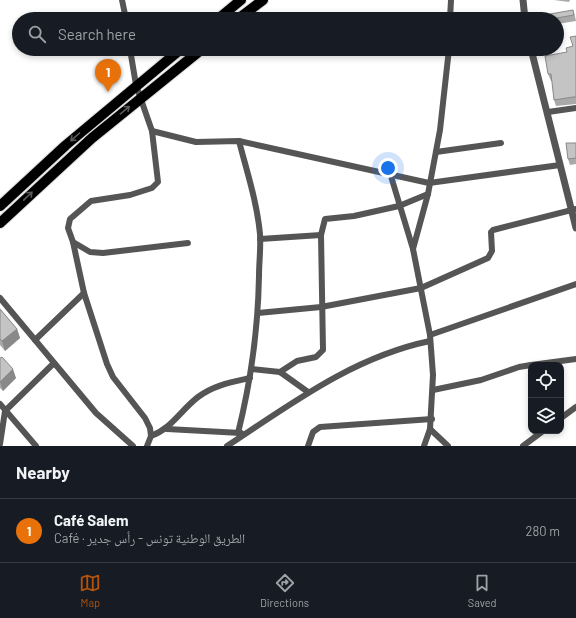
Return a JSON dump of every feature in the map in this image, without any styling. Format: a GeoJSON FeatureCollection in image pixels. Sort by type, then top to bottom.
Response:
{"type":"FeatureCollection","features":[{"type":"Feature","properties":{"kind":"highway"},"geometry":{"type":"LineString","coordinates":[[226,12],[241,0]]}},
{"type":"Feature","properties":{"kind":"highway"},"geometry":{"type":"LineString","coordinates":[[248,12],[264,0]]}},
{"type":"Feature","properties":{"kind":"highway"},"geometry":{"type":"LineString","coordinates":[[0,206],[66,145],[172,56]]}},
{"type":"Feature","properties":{"kind":"highway"},"geometry":{"type":"LineString","coordinates":[[0,223],[55,171],[141,97],[193,56]]}},
{"type":"Feature","properties":{"kind":"street"},"geometry":{"type":"LineString","coordinates":[[122,0],[125,12]]}},
{"type":"Feature","properties":{"kind":"street"},"geometry":{"type":"LineString","coordinates":[[450,12],[451,0]]}},
{"type":"Feature","properties":{"kind":"street"},"geometry":{"type":"LineString","coordinates":[[523,0],[524,12]]}},
{"type":"Feature","properties":{"kind":"street"},"geometry":{"type":"LineString","coordinates":[[131,56],[136,85],[152,132],[158,179],[152,188],[130,195],[91,201],[70,219],[68,228],[73,242],[84,294],[107,364],[113,377],[145,418],[150,428],[151,436],[147,446]]}},
{"type":"Feature","properties":{"kind":"street"},"geometry":{"type":"LineString","coordinates":[[413,249],[428,194],[436,152],[449,56]]}},
{"type":"Feature","properties":{"kind":"street"},"geometry":{"type":"LineString","coordinates":[[533,56],[560,165],[574,210],[576,228]]}},
{"type":"Feature","properties":{"kind":"street"},"geometry":{"type":"LineString","coordinates":[[548,112],[576,108]]}},
{"type":"Feature","properties":{"kind":"street"},"geometry":{"type":"LineString","coordinates":[[152,132],[196,142],[239,141],[390,173],[429,183],[560,165]]}},
{"type":"Feature","properties":{"kind":"street"},"geometry":{"type":"LineString","coordinates":[[238,433],[252,369],[258,313],[260,239],[256,205],[239,141]]}},
{"type":"Feature","properties":{"kind":"street"},"geometry":{"type":"LineString","coordinates":[[436,152],[501,143]]}},
{"type":"Feature","properties":{"kind":"street"},"geometry":{"type":"LineString","coordinates":[[390,173],[413,249],[430,338],[433,390],[432,419],[424,446]]}},
{"type":"Feature","properties":{"kind":"street"},"geometry":{"type":"LineString","coordinates":[[280,372],[293,363],[316,357],[321,354],[323,350],[321,307],[321,235],[325,219],[354,216],[399,206],[428,194]]}},
{"type":"Feature","properties":{"kind":"street"},"geometry":{"type":"LineString","coordinates":[[258,313],[321,307],[421,288],[488,258],[492,251],[491,232],[493,230],[574,210]]}},
{"type":"Feature","properties":{"kind":"street"},"geometry":{"type":"LineString","coordinates":[[260,239],[321,235]]}},
{"type":"Feature","properties":{"kind":"street"},"geometry":{"type":"LineString","coordinates":[[73,242],[90,252],[103,253],[188,244]]}},
{"type":"Feature","properties":{"kind":"street"},"geometry":{"type":"LineString","coordinates":[[226,446],[308,392],[340,374],[384,354],[576,284]]}},
{"type":"Feature","properties":{"kind":"street"},"geometry":{"type":"LineString","coordinates":[[35,340],[84,294]]}},
{"type":"Feature","properties":{"kind":"street"},"geometry":{"type":"LineString","coordinates":[[0,298],[96,413],[133,446]]}},
{"type":"Feature","properties":{"kind":"street"},"geometry":{"type":"LineString","coordinates":[[554,362],[576,359]]}},
{"type":"Feature","properties":{"kind":"street"},"geometry":{"type":"LineString","coordinates":[[0,444],[5,411],[54,363]]}},
{"type":"Feature","properties":{"kind":"street"},"geometry":{"type":"LineString","coordinates":[[433,390],[481,380],[518,367],[528,365]]}},
{"type":"Feature","properties":{"kind":"street"},"geometry":{"type":"LineString","coordinates":[[252,369],[280,372],[308,392]]}},
{"type":"Feature","properties":{"kind":"street"},"geometry":{"type":"LineString","coordinates":[[151,436],[167,429],[198,397],[213,387],[250,378]]}},
{"type":"Feature","properties":{"kind":"street"},"geometry":{"type":"LineString","coordinates":[[0,404],[36,446]]}},
{"type":"Feature","properties":{"kind":"street"},"geometry":{"type":"LineString","coordinates":[[564,416],[576,407]]}},
{"type":"Feature","properties":{"kind":"street"},"geometry":{"type":"LineString","coordinates":[[308,446],[313,432],[320,427],[432,419]]}},
{"type":"Feature","properties":{"kind":"street"},"geometry":{"type":"LineString","coordinates":[[167,429],[245,434]]}},
{"type":"Feature","properties":{"kind":"street"},"geometry":{"type":"LineString","coordinates":[[430,429],[448,446]]}},
{"type":"Feature","properties":{"kind":"street"},"geometry":{"type":"LineString","coordinates":[[526,445],[539,434]]}},
{"type":"Feature","properties":{"kind":"building"},"geometry":{"type":"Polygon","coordinates":[[[573,10],[574,15],[564,17],[564,12],[562,12],[573,10]]]}},
{"type":"Feature","properties":{"kind":"building"},"geometry":{"type":"Polygon","coordinates":[[[576,36],[576,97],[554,100],[551,74],[548,74],[545,56],[564,56],[564,53],[567,52],[566,48],[573,46],[570,37],[576,36]]]}},
{"type":"Feature","properties":{"kind":"building"},"geometry":{"type":"Polygon","coordinates":[[[566,143],[576,143],[576,158],[568,159],[566,143]]]}},
{"type":"Feature","properties":{"kind":"building"},"geometry":{"type":"Polygon","coordinates":[[[0,309],[17,329],[2,341],[0,339],[0,309]]]}},
{"type":"Feature","properties":{"kind":"building"},"geometry":{"type":"Polygon","coordinates":[[[2,357],[13,369],[0,382],[0,358],[2,357]]]}},
{"type":"Feature","properties":{"kind":"place","name":"Café Salem"},"geometry":{"type":"Point","coordinates":[108,92]}}]}
